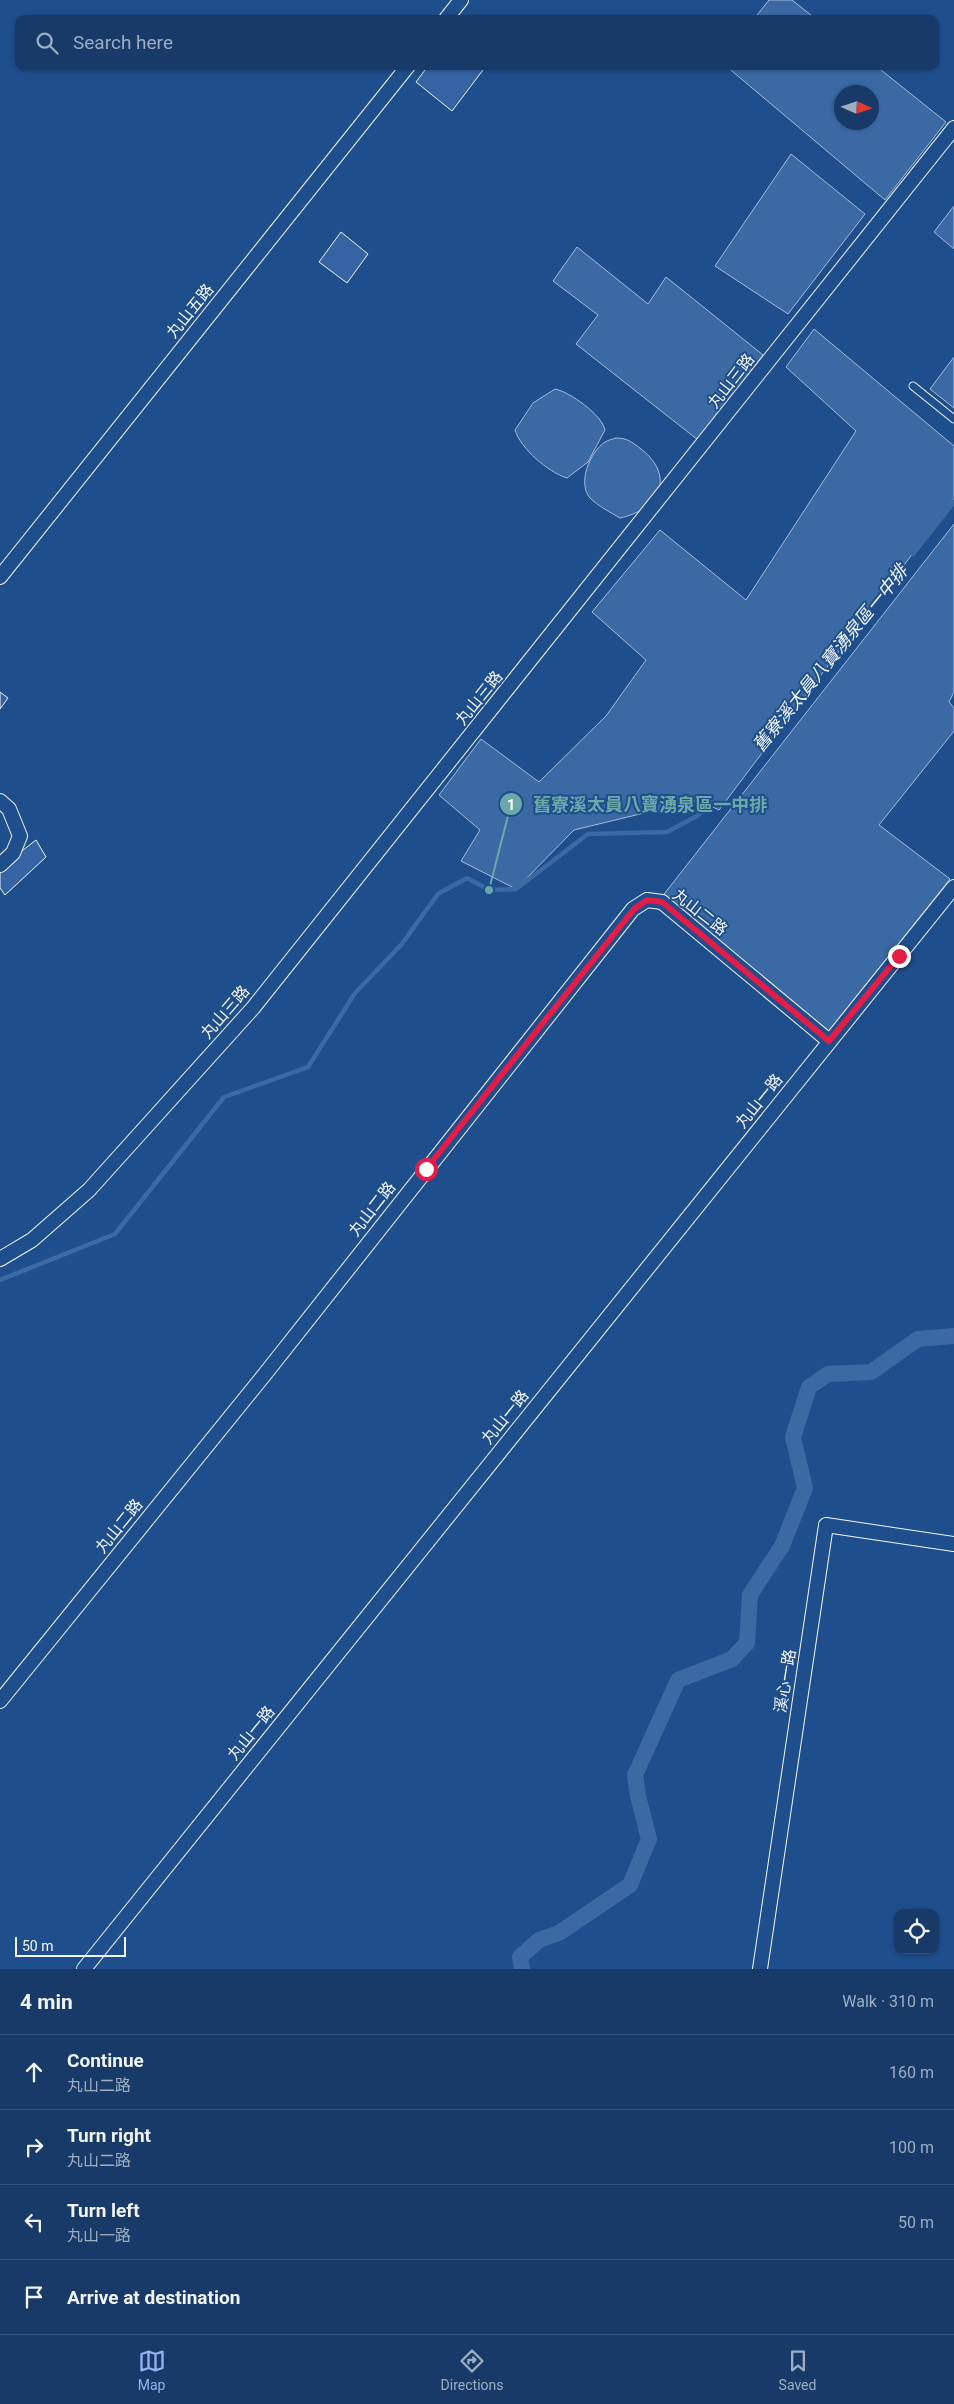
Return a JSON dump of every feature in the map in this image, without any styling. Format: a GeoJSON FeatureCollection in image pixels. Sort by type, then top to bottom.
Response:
{"type":"FeatureCollection","features":[{"type":"Feature","properties":{"kind":"street"},"geometry":{"type":"LineString","coordinates":[[449,15],[461,0]]}},
{"type":"Feature","properties":{"kind":"street","name":"丸山五路"},"geometry":{"type":"LineString","coordinates":[[0,577],[405,70]]}},
{"type":"Feature","properties":{"kind":"street","name":"丸山三路"},"geometry":{"type":"LineString","coordinates":[[0,1260],[32,1240],[89,1190],[253,1008],[954,128]]}},
{"type":"Feature","properties":{"kind":"street"},"geometry":{"type":"LineString","coordinates":[[0,801],[9,808],[20,836],[13,853],[0,865]]}},
{"type":"Feature","properties":{"kind":"street","name":"丸山一路"},"geometry":{"type":"LineString","coordinates":[[84,1969],[954,887]]}},
{"type":"Feature","properties":{"kind":"street","name":"丸山二路"},"geometry":{"type":"LineString","coordinates":[[0,1701],[265,1374],[634,909],[647,900],[662,902],[829,1041]]}},
{"type":"Feature","properties":{"kind":"street","name":"溪心一路"},"geometry":{"type":"LineString","coordinates":[[760,1969],[826,1525],[954,1544]]}},
{"type":"Feature","properties":{"kind":"lane"},"geometry":{"type":"LineString","coordinates":[[913,386],[954,419]]}},
{"type":"Feature","properties":{"kind":"water"},"geometry":{"type":"Polygon","coordinates":[[[769,0],[792,0],[811,15],[757,15],[769,0]]]}},
{"type":"Feature","properties":{"kind":"water"},"geometry":{"type":"Polygon","coordinates":[[[731,70],[881,70],[946,122],[885,200],[731,70]]]}},
{"type":"Feature","properties":{"kind":"water"},"geometry":{"type":"Polygon","coordinates":[[[791,154],[865,214],[788,314],[715,266],[791,154]]]}},
{"type":"Feature","properties":{"kind":"water"},"geometry":{"type":"Polygon","coordinates":[[[954,206],[954,249],[934,232],[954,206]]]}},
{"type":"Feature","properties":{"kind":"water"},"geometry":{"type":"Polygon","coordinates":[[[577,247],[648,304],[666,277],[763,355],[698,440],[576,344],[598,315],[553,281],[577,247]]]}},
{"type":"Feature","properties":{"kind":"water"},"geometry":{"type":"Polygon","coordinates":[[[814,329],[954,446],[954,499],[719,810],[698,800],[574,830],[516,889],[461,861],[480,830],[439,795],[481,739],[539,782],[606,716],[646,660],[592,612],[660,530],[746,600],[856,431],[786,367],[814,329]]]}},
{"type":"Feature","properties":{"kind":"water"},"geometry":{"type":"Polygon","coordinates":[[[954,357],[954,408],[930,389],[954,357]]]}},
{"type":"Feature","properties":{"kind":"water"},"geometry":{"type":"Polygon","coordinates":[[[555,389],[577,399],[592,411],[603,424],[605,430],[588,462],[567,478],[552,471],[536,459],[523,445],[515,430],[533,403],[555,389]]]}},
{"type":"Feature","properties":{"kind":"water"},"geometry":{"type":"Polygon","coordinates":[[[616,438],[632,442],[641,449],[652,460],[658,470],[660,481],[658,491],[653,500],[633,514],[620,518],[590,498],[586,492],[585,484],[587,468],[594,453],[605,442],[616,438]]]}},
{"type":"Feature","properties":{"kind":"water"},"geometry":{"type":"Polygon","coordinates":[[[954,524],[954,692],[949,702],[954,708],[954,731],[879,825],[950,879],[829,1031],[661,898],[954,524]]]}},
{"type":"Feature","properties":{"kind":"building"},"geometry":{"type":"Polygon","coordinates":[[[425,70],[483,70],[452,111],[416,82],[425,70]]]}},
{"type":"Feature","properties":{"kind":"building"},"geometry":{"type":"Polygon","coordinates":[[[341,232],[368,254],[347,283],[319,262],[341,232]]]}},
{"type":"Feature","properties":{"kind":"building"},"geometry":{"type":"Polygon","coordinates":[[[0,692],[8,698],[0,709],[0,692]]]}},
{"type":"Feature","properties":{"kind":"building"},"geometry":{"type":"Polygon","coordinates":[[[36,840],[46,857],[5,895],[0,888],[0,868],[36,840]]]}},
{"type":"Feature","properties":{"kind":"waterway","name":"舊寮溪太員八寶湧泉區一中排"},"geometry":{"type":"LineString","coordinates":[[913,554],[954,502]]}},
{"type":"Feature","properties":{"kind":"waterway","name":"舊寮溪太員八寶湧泉區一中排"},"geometry":{"type":"LineString","coordinates":[[0,1280],[115,1234],[224,1097],[308,1067],[355,993],[401,945],[438,894],[467,878],[489,890],[516,889],[588,834],[667,832],[697,816],[712,802]]}},
{"type":"Feature","properties":{"kind":"waterway"},"geometry":{"type":"LineString","coordinates":[[522,1969],[520,1957],[539,1940],[559,1933],[630,1885],[649,1839],[638,1796],[635,1775],[678,1680],[732,1659],[747,1643],[750,1595],[782,1546],[805,1488],[793,1437],[809,1387],[828,1374],[871,1372],[918,1339],[954,1336]]}},
{"type":"Feature","properties":{"kind":"place","name":"舊寮溪太員八寶湧泉區一中排"},"geometry":{"type":"Point","coordinates":[489,890]}},
{"type":"Feature","properties":{"kind":"route"},"geometry":{"type":"LineString","coordinates":[[426,1169],[634,909],[647,900],[662,902],[829,1041],[899,956]]}}]}
